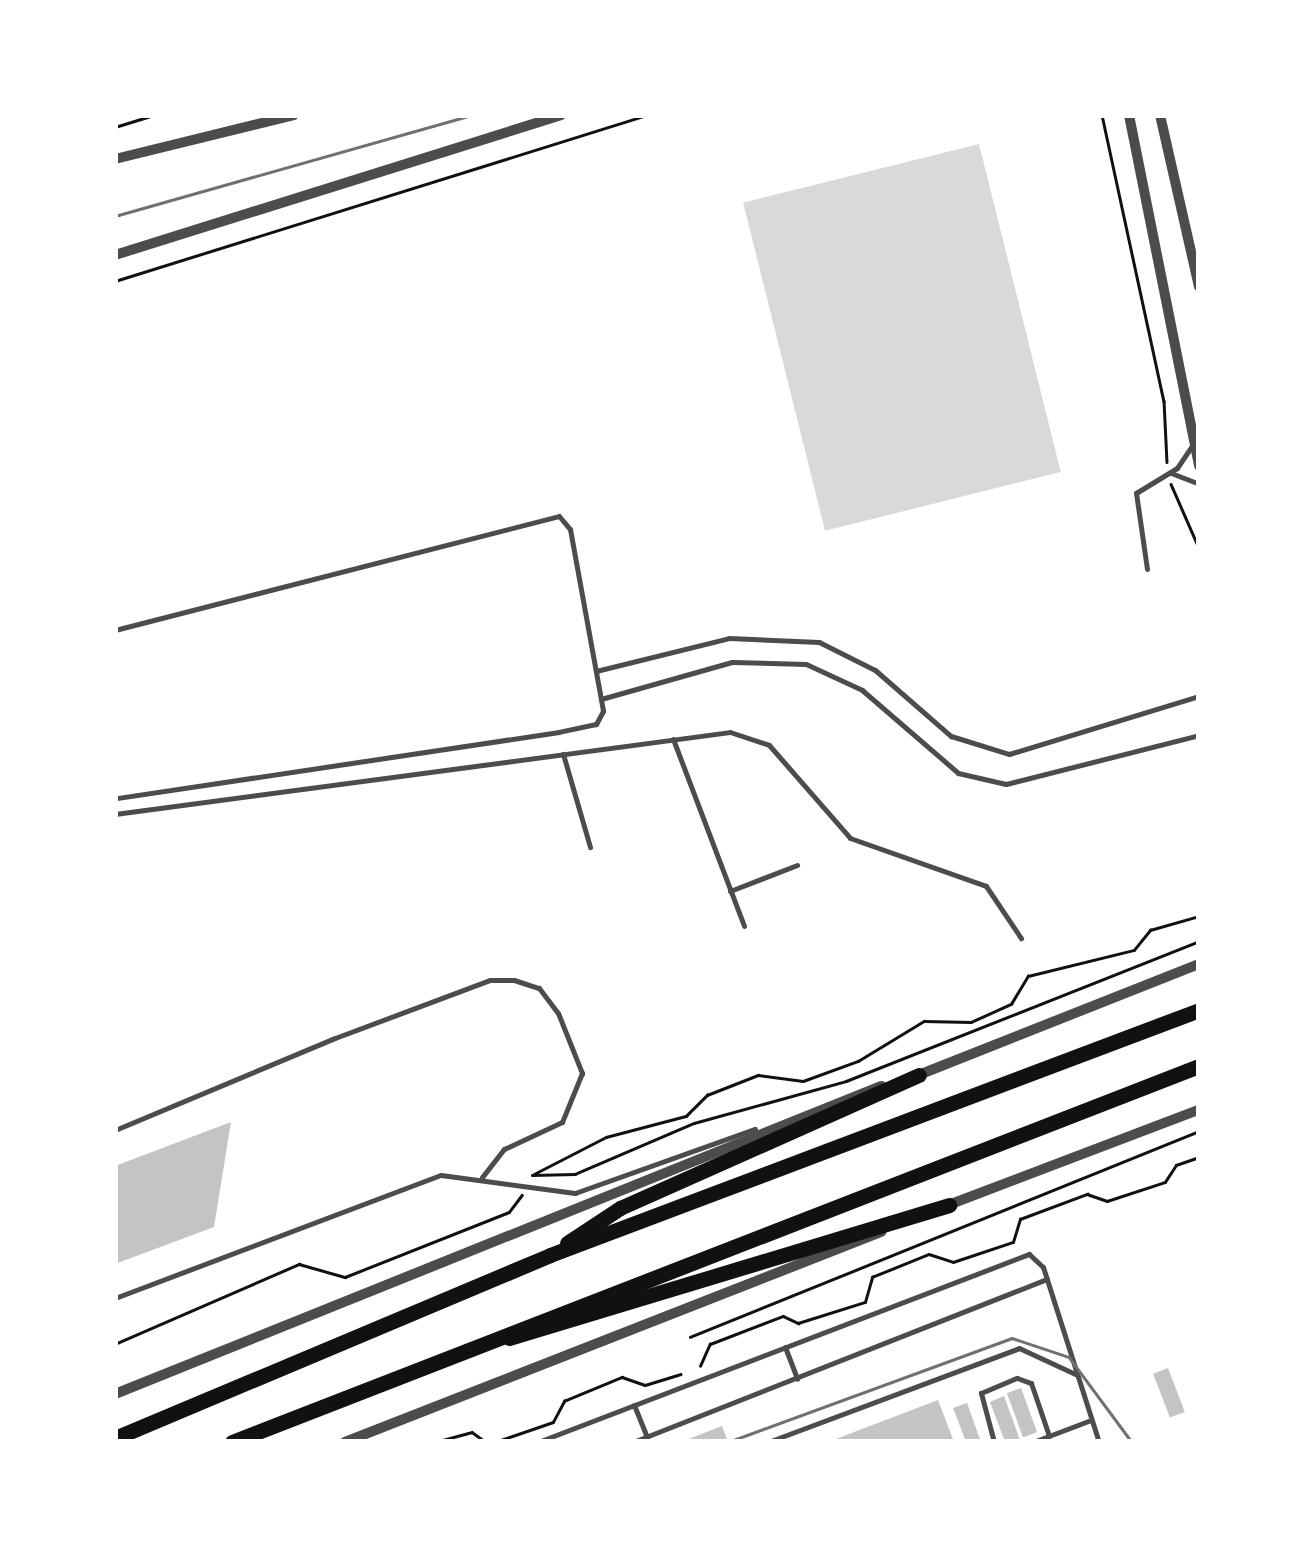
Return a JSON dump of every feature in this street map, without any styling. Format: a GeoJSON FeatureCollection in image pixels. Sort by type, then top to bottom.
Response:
{"type":"FeatureCollection","features":[{"type":"Feature","properties":{"kind":"main road"},"geometry":{"type":"LineString","coordinates":[[115,1438],[550,1255],[1199,1010]]}},
{"type":"Feature","properties":{"kind":"main road"},"geometry":{"type":"LineString","coordinates":[[232,1442],[424,1364],[1199,1066]]}},
{"type":"Feature","properties":{"kind":"main road"},"geometry":{"type":"LineString","coordinates":[[550,1255],[620,1208],[919,1075]]}},
{"type":"Feature","properties":{"kind":"main road"},"geometry":{"type":"LineString","coordinates":[[424,1364],[949,1205]]}},
{"type":"Feature","properties":{"kind":"street"},"geometry":{"type":"LineString","coordinates":[[115,158],[294,115]]}},
{"type":"Feature","properties":{"kind":"street"},"geometry":{"type":"LineString","coordinates":[[115,255],[561,115]]}},
{"type":"Feature","properties":{"kind":"street"},"geometry":{"type":"LineString","coordinates":[[1130,115],[1199,466]]}},
{"type":"Feature","properties":{"kind":"street"},"geometry":{"type":"LineString","coordinates":[[1160,115],[1199,288]]}},
{"type":"Feature","properties":{"kind":"street"},"geometry":{"type":"LineString","coordinates":[[115,1394],[754,1129],[919,1075],[1199,964]]}},
{"type":"Feature","properties":{"kind":"street"},"geometry":{"type":"LineString","coordinates":[[345,1442],[1199,1110]]}},
{"type":"Feature","properties":{"kind":"lane"},"geometry":{"type":"LineString","coordinates":[[1147,569],[1136,493],[1168,473],[1192,444]]}},
{"type":"Feature","properties":{"kind":"lane"},"geometry":{"type":"LineString","coordinates":[[1168,473],[1199,484]]}},
{"type":"Feature","properties":{"kind":"lane"},"geometry":{"type":"LineString","coordinates":[[115,630],[559,516],[570,528],[603,716],[591,726],[115,798]]}},
{"type":"Feature","properties":{"kind":"lane"},"geometry":{"type":"LineString","coordinates":[[596,671],[728,638],[818,642],[874,670],[951,736],[1009,754],[1199,696]]}},
{"type":"Feature","properties":{"kind":"lane"},"geometry":{"type":"LineString","coordinates":[[601,700],[732,662],[806,664],[862,690],[958,773],[1006,784],[1199,735]]}},
{"type":"Feature","properties":{"kind":"lane"},"geometry":{"type":"LineString","coordinates":[[115,814],[730,732],[769,745],[850,838],[986,886],[1021,938]]}},
{"type":"Feature","properties":{"kind":"lane"},"geometry":{"type":"LineString","coordinates":[[673,739],[744,926]]}},
{"type":"Feature","properties":{"kind":"lane"},"geometry":{"type":"LineString","coordinates":[[563,754],[590,846]]}},
{"type":"Feature","properties":{"kind":"lane"},"geometry":{"type":"LineString","coordinates":[[730,890],[796,865]]}},
{"type":"Feature","properties":{"kind":"lane"},"geometry":{"type":"LineString","coordinates":[[115,1130],[490,980],[514,980],[538,988],[558,1013],[582,1073],[562,1122],[504,1149],[482,1178]]}},
{"type":"Feature","properties":{"kind":"lane"},"geometry":{"type":"LineString","coordinates":[[115,1298],[352,1202],[441,1175],[575,1193],[754,1129]]}},
{"type":"Feature","properties":{"kind":"lane"},"geometry":{"type":"LineString","coordinates":[[538,1442],[1018,1254],[1040,1258],[1100,1442]]}},
{"type":"Feature","properties":{"kind":"lane"},"geometry":{"type":"LineString","coordinates":[[633,1442],[1047,1280]]}},
{"type":"Feature","properties":{"kind":"lane"},"geometry":{"type":"LineString","coordinates":[[784,1346],[797,1379]]}},
{"type":"Feature","properties":{"kind":"lane"},"geometry":{"type":"LineString","coordinates":[[768,1442],[1019,1348],[1076,1375]]}},
{"type":"Feature","properties":{"kind":"lane"},"geometry":{"type":"LineString","coordinates":[[994,1442],[980,1392],[1017,1378],[1030,1383],[1049,1436]]}},
{"type":"Feature","properties":{"kind":"lane"},"geometry":{"type":"LineString","coordinates":[[634,1404],[647,1437]]}},
{"type":"Feature","properties":{"kind":"lane"},"geometry":{"type":"LineString","coordinates":[[1032,1442],[1091,1420]]}},
{"type":"Feature","properties":{"kind":"path"},"geometry":{"type":"LineString","coordinates":[[115,128],[154,115]]}},
{"type":"Feature","properties":{"kind":"path"},"geometry":{"type":"LineString","coordinates":[[115,281],[647,115]]}},
{"type":"Feature","properties":{"kind":"path"},"geometry":{"type":"LineString","coordinates":[[1102,115],[1164,401],[1168,473],[1199,548]]}},
{"type":"Feature","properties":{"kind":"path"},"geometry":{"type":"LineString","coordinates":[[115,1344],[299,1264],[345,1277],[508,1212],[532,1175],[606,1137],[686,1116],[706,1095],[758,1074],[803,1080],[851,1065],[924,1021],[971,1022],[1010,1004],[1028,976],[1121,955],[1172,919],[1199,916]]}},
{"type":"Feature","properties":{"kind":"path"},"geometry":{"type":"LineString","coordinates":[[532,1175],[575,1174],[694,1123],[846,1082],[1199,941]]}},
{"type":"Feature","properties":{"kind":"path"},"geometry":{"type":"LineString","coordinates":[[690,1337],[1199,1132]]}},
{"type":"Feature","properties":{"kind":"path"},"geometry":{"type":"LineString","coordinates":[[495,1442],[552,1422],[564,1401],[622,1377],[644,1385],[699,1368],[710,1344],[783,1316],[798,1324],[865,1302],[872,1277],[929,1254],[953,1262],[1013,1242],[1020,1219],[1087,1194],[1106,1201],[1165,1182],[1176,1165],[1199,1156]]}},
{"type":"Feature","properties":{"kind":"path"},"geometry":{"type":"LineString","coordinates":[[435,1442],[472,1432],[486,1442]]}},
{"type":"Feature","properties":{"kind":"shaded area"},"geometry":{"type":"Polygon","coordinates":[[[979,144],[1061,472],[825,531],[743,203],[979,144]]]}},
{"type":"Feature","properties":{"kind":"building"},"geometry":{"type":"Polygon","coordinates":[[[231,1122],[214,1227],[115,1264],[115,1166],[231,1122]]]}},
{"type":"Feature","properties":{"kind":"building"},"geometry":{"type":"Polygon","coordinates":[[[1168,1368],[1185,1412],[1170,1418],[1153,1374],[1168,1368]]]}},
{"type":"Feature","properties":{"kind":"building"},"geometry":{"type":"Polygon","coordinates":[[[1021,1388],[1037,1432],[1023,1437],[1007,1393],[1021,1388]]]}},
{"type":"Feature","properties":{"kind":"building"},"geometry":{"type":"Polygon","coordinates":[[[1004,1396],[1020,1440],[1014,1442],[1005,1442],[990,1402],[1004,1396]]]}},
{"type":"Feature","properties":{"kind":"building"},"geometry":{"type":"Polygon","coordinates":[[[938,1400],[954,1442],[828,1442],[938,1400]]]}},
{"type":"Feature","properties":{"kind":"building"},"geometry":{"type":"Polygon","coordinates":[[[967,1403],[981,1442],[966,1442],[953,1408],[967,1403]]]}},
{"type":"Feature","properties":{"kind":"building"},"geometry":{"type":"Polygon","coordinates":[[[722,1426],[728,1442],[681,1442],[722,1426]]]}},
{"type":"Feature","properties":{"kind":"tram line"},"geometry":{"type":"LineString","coordinates":[[115,216],[473,115]]}},
{"type":"Feature","properties":{"kind":"tram line"},"geometry":{"type":"LineString","coordinates":[[728,1442],[1012,1338],[1069,1357],[1132,1442]]}}]}
